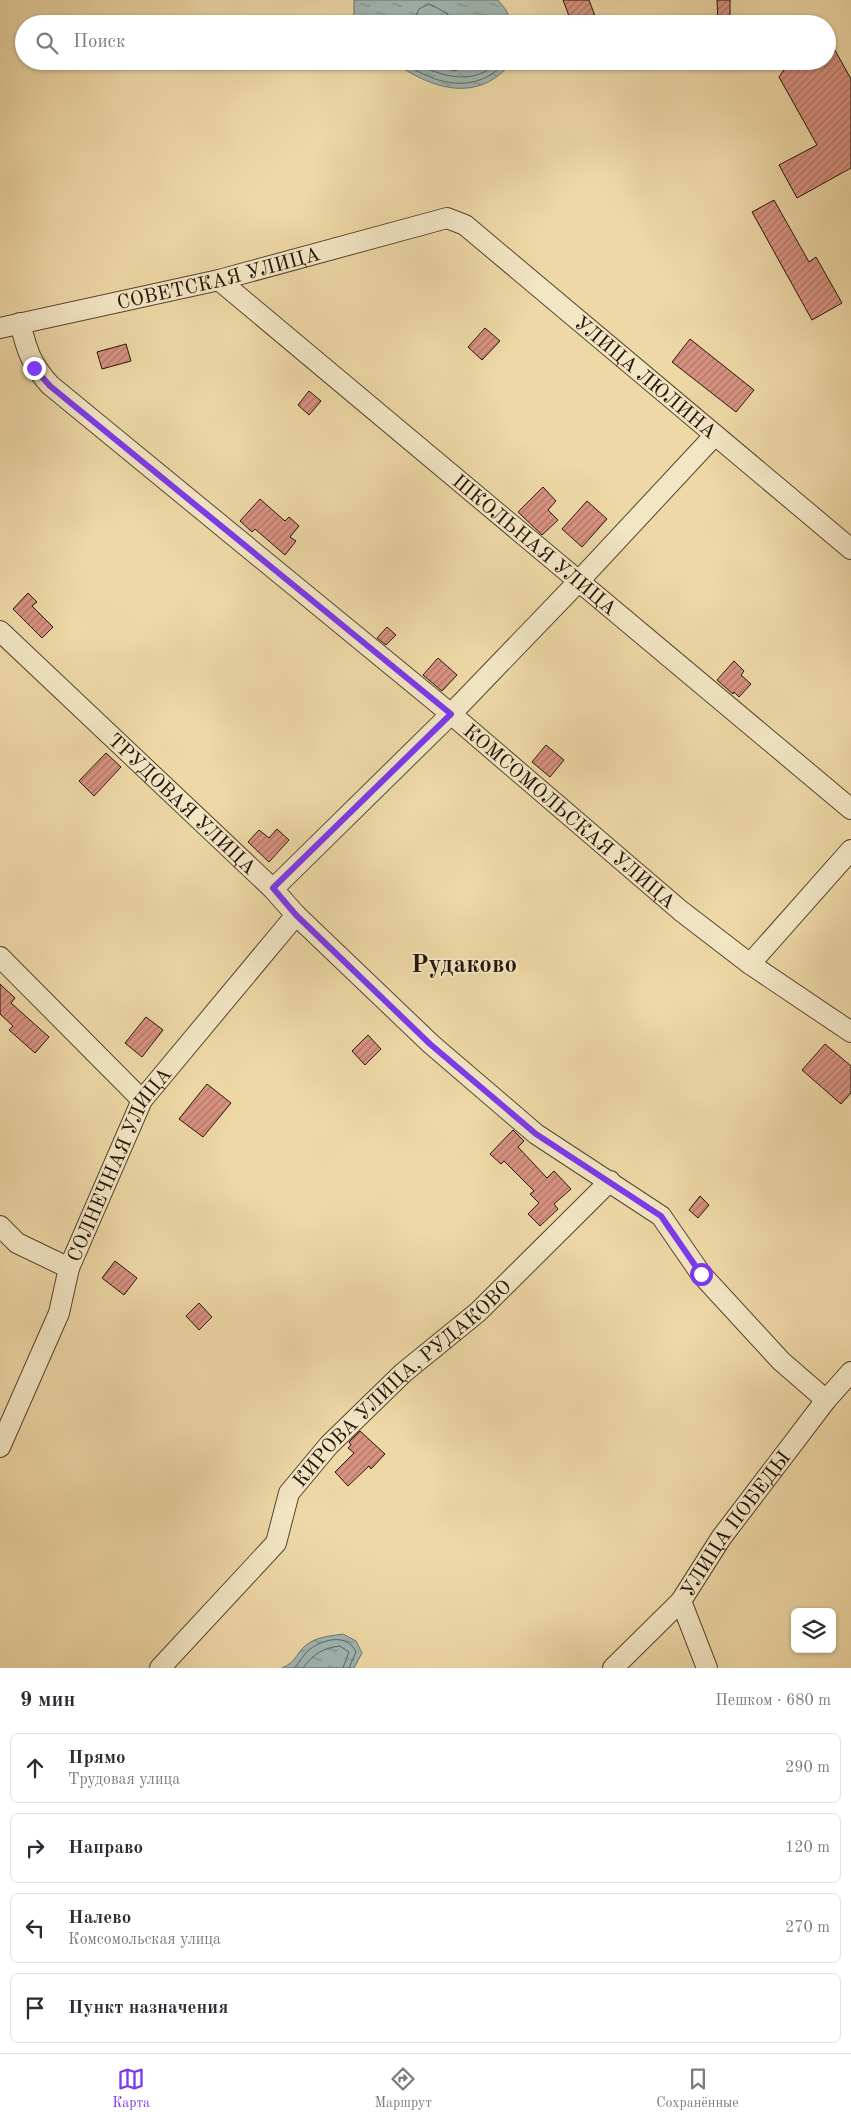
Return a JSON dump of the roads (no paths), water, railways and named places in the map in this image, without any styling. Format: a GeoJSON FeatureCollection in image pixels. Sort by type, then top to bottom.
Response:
{"type":"FeatureCollection","features":[{"type":"Feature","properties":{"kind":"street","name":"УЛИЦА ЛЮЛИНА"},"geometry":{"type":"LineString","coordinates":[[435,221],[447,218],[465,225],[714,436],[851,549]]}},
{"type":"Feature","properties":{"kind":"street","name":"СОВЕТСКАЯ УЛИЦА"},"geometry":{"type":"LineString","coordinates":[[0,328],[219,280],[435,221]]}},
{"type":"Feature","properties":{"kind":"street","name":"ШКОЛЬНАЯ УЛИЦА"},"geometry":{"type":"LineString","coordinates":[[219,280],[851,809]]}},
{"type":"Feature","properties":{"kind":"street","name":"КОМСОМОЛЬСКАЯ УЛИЦА"},"geometry":{"type":"LineString","coordinates":[[20,323],[27,353],[34,368],[50,386],[451,714],[681,911],[750,964],[851,1032]]}},
{"type":"Feature","properties":{"kind":"street"},"geometry":{"type":"LineString","coordinates":[[273,888],[451,714],[578,582],[714,436]]}},
{"type":"Feature","properties":{"kind":"street","name":"ТРУДОВАЯ УЛИЦА"},"geometry":{"type":"LineString","coordinates":[[0,631],[273,888],[296,915],[430,1044],[536,1134],[661,1216],[701,1274],[781,1361],[826,1400]]}},
{"type":"Feature","properties":{"kind":"street"},"geometry":{"type":"LineString","coordinates":[[750,964],[851,850]]}},
{"type":"Feature","properties":{"kind":"street","name":"СОЛНЕЧНАЯ УЛИЦА"},"geometry":{"type":"LineString","coordinates":[[0,1448],[59,1313],[69,1268],[142,1100],[296,915]]}},
{"type":"Feature","properties":{"kind":"street"},"geometry":{"type":"LineString","coordinates":[[0,957],[142,1100]]}},
{"type":"Feature","properties":{"kind":"street","name":"КИРОВА УЛИЦА, РУДАКОВО"},"geometry":{"type":"LineString","coordinates":[[160,1668],[276,1543],[289,1493],[329,1445],[403,1373],[478,1312],[610,1181]]}},
{"type":"Feature","properties":{"kind":"street"},"geometry":{"type":"LineString","coordinates":[[0,1226],[18,1243],[69,1268]]}},
{"type":"Feature","properties":{"kind":"street","name":"УЛИЦА ПОБЕДЫ"},"geometry":{"type":"LineString","coordinates":[[613,1668],[681,1602],[721,1538],[826,1400],[851,1372]]}},
{"type":"Feature","properties":{"kind":"street"},"geometry":{"type":"LineString","coordinates":[[681,1602],[707,1668]]}},
{"type":"Feature","properties":{"kind":"water"},"geometry":{"type":"Polygon","coordinates":[[[354,0],[498,0],[508,15],[428,15],[354,15],[354,0]]]}},
{"type":"Feature","properties":{"kind":"water"},"geometry":{"type":"Polygon","coordinates":[[[406,70],[504,70],[485,84],[470,88],[438,85],[406,70]]]}},
{"type":"Feature","properties":{"kind":"water"},"geometry":{"type":"Polygon","coordinates":[[[343,1634],[356,1641],[362,1653],[354,1668],[282,1668],[290,1663],[309,1643],[323,1637],[343,1634]]]}},
{"type":"Feature","properties":{"kind":"district","name":"Рудаково"},"geometry":{"type":"Point","coordinates":[464,963]}}]}
